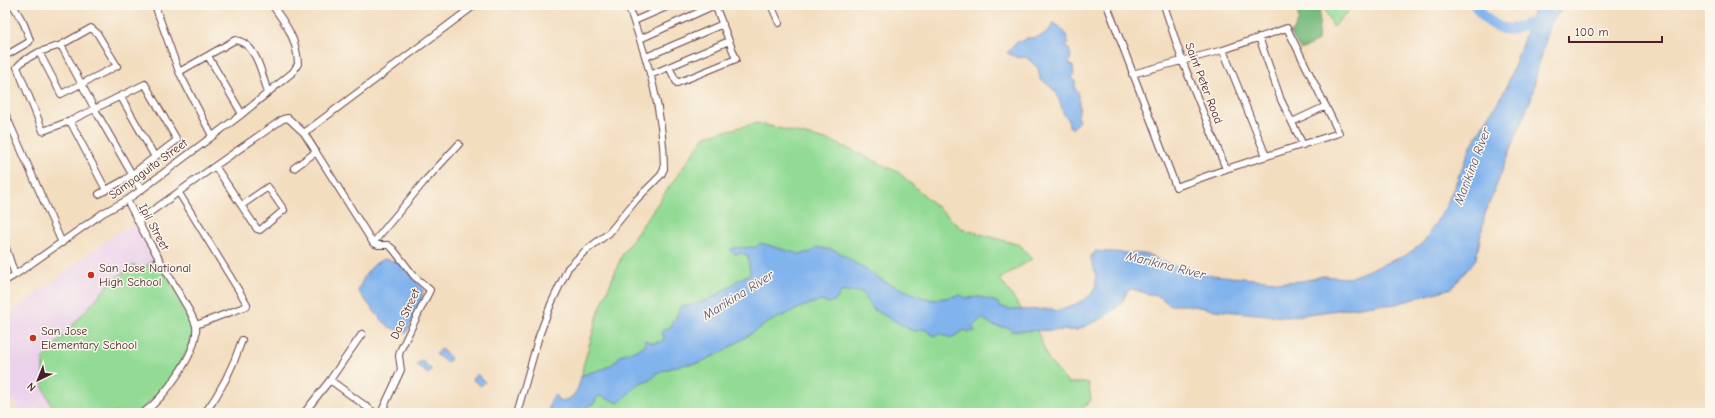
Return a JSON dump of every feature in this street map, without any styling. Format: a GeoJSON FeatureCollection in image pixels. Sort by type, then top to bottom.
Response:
{"type":"FeatureCollection","features":[{"type":"Feature","properties":{"kind":"street"},"geometry":{"type":"LineString","coordinates":[[5,56],[30,40],[24,24],[13,5]]}},
{"type":"Feature","properties":{"kind":"street","name":"Sampaguita Street"},"geometry":{"type":"LineString","coordinates":[[5,281],[104,213],[141,190],[242,114],[284,80],[298,66],[297,53],[291,34],[272,5]]}},
{"type":"Feature","properties":{"kind":"street"},"geometry":{"type":"LineString","coordinates":[[304,133],[475,5]]}},
{"type":"Feature","properties":{"kind":"street"},"geometry":{"type":"LineString","coordinates":[[517,413],[539,336],[550,304],[568,268],[585,251],[606,236],[639,196],[661,175],[664,169],[662,124],[646,57],[628,5]]}},
{"type":"Feature","properties":{"kind":"street"},"geometry":{"type":"LineString","coordinates":[[634,21],[671,5]]}},
{"type":"Feature","properties":{"kind":"street"},"geometry":{"type":"LineString","coordinates":[[640,39],[715,5],[736,59],[677,83],[669,67]]}},
{"type":"Feature","properties":{"kind":"street"},"geometry":{"type":"LineString","coordinates":[[771,5],[779,23]]}},
{"type":"Feature","properties":{"kind":"street"},"geometry":{"type":"LineString","coordinates":[[1107,5],[1132,74],[1176,187],[1226,169],[1339,133],[1288,28],[1223,50],[1132,74]]}},
{"type":"Feature","properties":{"kind":"street","name":"Saint Peter Road"},"geometry":{"type":"LineString","coordinates":[[1164,5],[1182,60],[1226,169]]}},
{"type":"Feature","properties":{"kind":"street"},"geometry":{"type":"LineString","coordinates":[[157,11],[179,72],[212,136]]}},
{"type":"Feature","properties":{"kind":"street"},"geometry":{"type":"LineString","coordinates":[[646,57],[723,24]]}},
{"type":"Feature","properties":{"kind":"street"},"geometry":{"type":"LineString","coordinates":[[39,52],[60,94],[116,67],[117,65],[91,28],[61,45],[39,52],[23,61],[17,67],[43,131],[70,122],[94,108],[120,97],[143,84],[147,85],[177,140],[131,174],[99,194]]}},
{"type":"Feature","properties":{"kind":"street"},"geometry":{"type":"LineString","coordinates":[[1259,37],[1281,100],[1303,145]]}},
{"type":"Feature","properties":{"kind":"street"},"geometry":{"type":"LineString","coordinates":[[179,72],[235,40],[243,41],[251,49],[259,65],[268,93]]}},
{"type":"Feature","properties":{"kind":"street"},"geometry":{"type":"LineString","coordinates":[[650,75],[729,41]]}},
{"type":"Feature","properties":{"kind":"street"},"geometry":{"type":"LineString","coordinates":[[61,45],[94,108],[141,190]]}},
{"type":"Feature","properties":{"kind":"street"},"geometry":{"type":"LineString","coordinates":[[1223,50],[1266,156]]}},
{"type":"Feature","properties":{"kind":"street"},"geometry":{"type":"LineString","coordinates":[[208,56],[242,114]]}},
{"type":"Feature","properties":{"kind":"street"},"geometry":{"type":"LineString","coordinates":[[120,97],[155,157]]}},
{"type":"Feature","properties":{"kind":"street"},"geometry":{"type":"LineString","coordinates":[[1292,122],[1326,106]]}},
{"type":"Feature","properties":{"kind":"street"},"geometry":{"type":"LineString","coordinates":[[5,113],[62,243]]}},
{"type":"Feature","properties":{"kind":"street"},"geometry":{"type":"LineString","coordinates":[[138,221],[215,166],[287,118],[290,119],[304,133],[376,244],[423,183],[459,144]]}},
{"type":"Feature","properties":{"kind":"street"},"geometry":{"type":"LineString","coordinates":[[70,122],[106,190]]}},
{"type":"Feature","properties":{"kind":"street"},"geometry":{"type":"LineString","coordinates":[[294,168],[316,152]]}},
{"type":"Feature","properties":{"kind":"street"},"geometry":{"type":"LineString","coordinates":[[215,166],[256,228],[259,230],[284,210],[268,187],[242,205]]}},
{"type":"Feature","properties":{"kind":"street"},"geometry":{"type":"LineString","coordinates":[[143,413],[150,408],[170,386],[188,356],[193,343],[196,325],[247,306],[246,300],[179,193]]}},
{"type":"Feature","properties":{"kind":"street","name":"Ipil Street"},"geometry":{"type":"LineString","coordinates":[[127,200],[196,325]]}},
{"type":"Feature","properties":{"kind":"street","name":"Dao Street"},"geometry":{"type":"LineString","coordinates":[[376,244],[388,245],[393,249],[414,276],[430,290],[400,351],[399,356],[401,370],[380,413]]}},
{"type":"Feature","properties":{"kind":"street"},"geometry":{"type":"LineString","coordinates":[[5,246],[15,275]]}},
{"type":"Feature","properties":{"kind":"street"},"geometry":{"type":"LineString","coordinates":[[304,413],[330,380],[362,334]]}},
{"type":"Feature","properties":{"kind":"street"},"geometry":{"type":"LineString","coordinates":[[205,413],[233,367],[242,340]]}},
{"type":"Feature","properties":{"kind":"street"},"geometry":{"type":"LineString","coordinates":[[330,380],[374,413]]}},
{"type":"Feature","properties":{"kind":"street"},"geometry":{"type":"LineString","coordinates":[[150,408],[156,413]]}},
{"type":"Feature","properties":{"kind":"shaded area"},"geometry":{"type":"Polygon","coordinates":[[[135,223],[156,258],[141,269],[43,387],[55,413],[19,413],[11,397],[5,399],[5,317],[114,235],[135,223]]]}},
{"type":"Feature","properties":{"kind":"green space"},"geometry":{"type":"Polygon","coordinates":[[[1294,5],[1319,5],[1320,11],[1318,41],[1301,50],[1290,33],[1298,23],[1298,13],[1294,5]]]}},
{"type":"Feature","properties":{"kind":"green space"},"geometry":{"type":"Polygon","coordinates":[[[1323,5],[1354,5],[1333,27],[1323,5]]]}},
{"type":"Feature","properties":{"kind":"green space"},"geometry":{"type":"Polygon","coordinates":[[[757,123],[834,142],[898,172],[962,229],[1020,245],[1032,259],[1000,279],[1037,331],[1049,361],[1068,383],[1088,383],[1091,399],[1079,413],[577,413],[583,367],[599,311],[623,253],[705,136],[757,123]]]}},
{"type":"Feature","properties":{"kind":"green space"},"geometry":{"type":"Polygon","coordinates":[[[156,258],[180,297],[194,334],[184,356],[171,378],[146,405],[136,413],[55,413],[43,387],[43,359],[110,283],[134,265],[142,269],[156,258]]]}},
{"type":"Feature","properties":{"kind":"water","name":"Marikina River"},"geometry":{"type":"Polygon","coordinates":[[[1536,5],[1565,5],[1551,23],[1537,71],[1532,96],[1485,214],[1476,259],[1452,288],[1396,304],[1381,304],[1287,317],[1215,310],[1187,305],[1170,305],[1160,297],[1131,289],[1128,290],[1121,304],[1103,318],[1077,330],[1011,331],[1009,328],[994,326],[982,318],[972,327],[976,331],[969,332],[965,330],[951,338],[939,333],[935,336],[924,329],[917,331],[911,330],[873,309],[868,301],[865,300],[863,293],[842,291],[835,301],[828,303],[819,301],[771,321],[722,352],[699,363],[681,365],[656,373],[653,378],[638,384],[619,403],[600,396],[597,397],[594,404],[587,406],[586,413],[548,413],[551,400],[555,395],[559,401],[572,397],[580,383],[581,376],[608,367],[617,360],[620,355],[637,350],[645,345],[645,340],[652,343],[661,342],[664,338],[662,331],[672,326],[672,321],[675,320],[680,307],[707,300],[750,274],[748,256],[742,253],[735,254],[730,251],[732,248],[756,247],[760,243],[799,254],[812,252],[817,247],[837,251],[885,282],[933,300],[960,295],[967,298],[980,297],[997,302],[1000,307],[1018,310],[1052,309],[1056,311],[1082,301],[1092,293],[1096,280],[1090,255],[1094,255],[1095,251],[1145,254],[1191,273],[1285,282],[1302,281],[1323,276],[1349,278],[1406,255],[1423,243],[1446,206],[1472,144],[1506,88],[1536,5]]]}},
{"type":"Feature","properties":{"kind":"water"},"geometry":{"type":"Polygon","coordinates":[[[1052,23],[1062,29],[1069,42],[1065,47],[1069,49],[1071,56],[1069,64],[1073,66],[1074,74],[1071,79],[1075,81],[1075,90],[1078,92],[1080,108],[1077,117],[1079,121],[1072,129],[1069,126],[1068,119],[1064,115],[1057,94],[1049,85],[1040,79],[1038,68],[1026,57],[1019,58],[1007,53],[1017,42],[1027,38],[1035,38],[1043,34],[1052,27],[1052,23]]]}},
{"type":"Feature","properties":{"kind":"water"},"geometry":{"type":"Polygon","coordinates":[[[384,259],[402,266],[411,274],[423,290],[421,303],[406,333],[389,327],[358,291],[362,281],[371,268],[379,261],[384,259]]]}},
{"type":"Feature","properties":{"kind":"water"},"geometry":{"type":"Polygon","coordinates":[[[441,349],[451,358],[447,363],[436,354],[441,349]]]}},
{"type":"Feature","properties":{"kind":"water"},"geometry":{"type":"Polygon","coordinates":[[[421,360],[432,370],[428,374],[417,365],[421,360]]]}},
{"type":"Feature","properties":{"kind":"water"},"geometry":{"type":"Polygon","coordinates":[[[477,374],[485,382],[481,386],[472,379],[477,374]]]}},
{"type":"Feature","properties":{"kind":"waterway"},"geometry":{"type":"LineString","coordinates":[[1475,5],[1486,18],[1501,28],[1512,29],[1528,24]]}},
{"type":"Feature","properties":{"kind":"place","name":"San Jose National High School"},"geometry":{"type":"Point","coordinates":[91,275]}},
{"type":"Feature","properties":{"kind":"place","name":"San Jose Elementary School"},"geometry":{"type":"Point","coordinates":[33,338]}}]}
